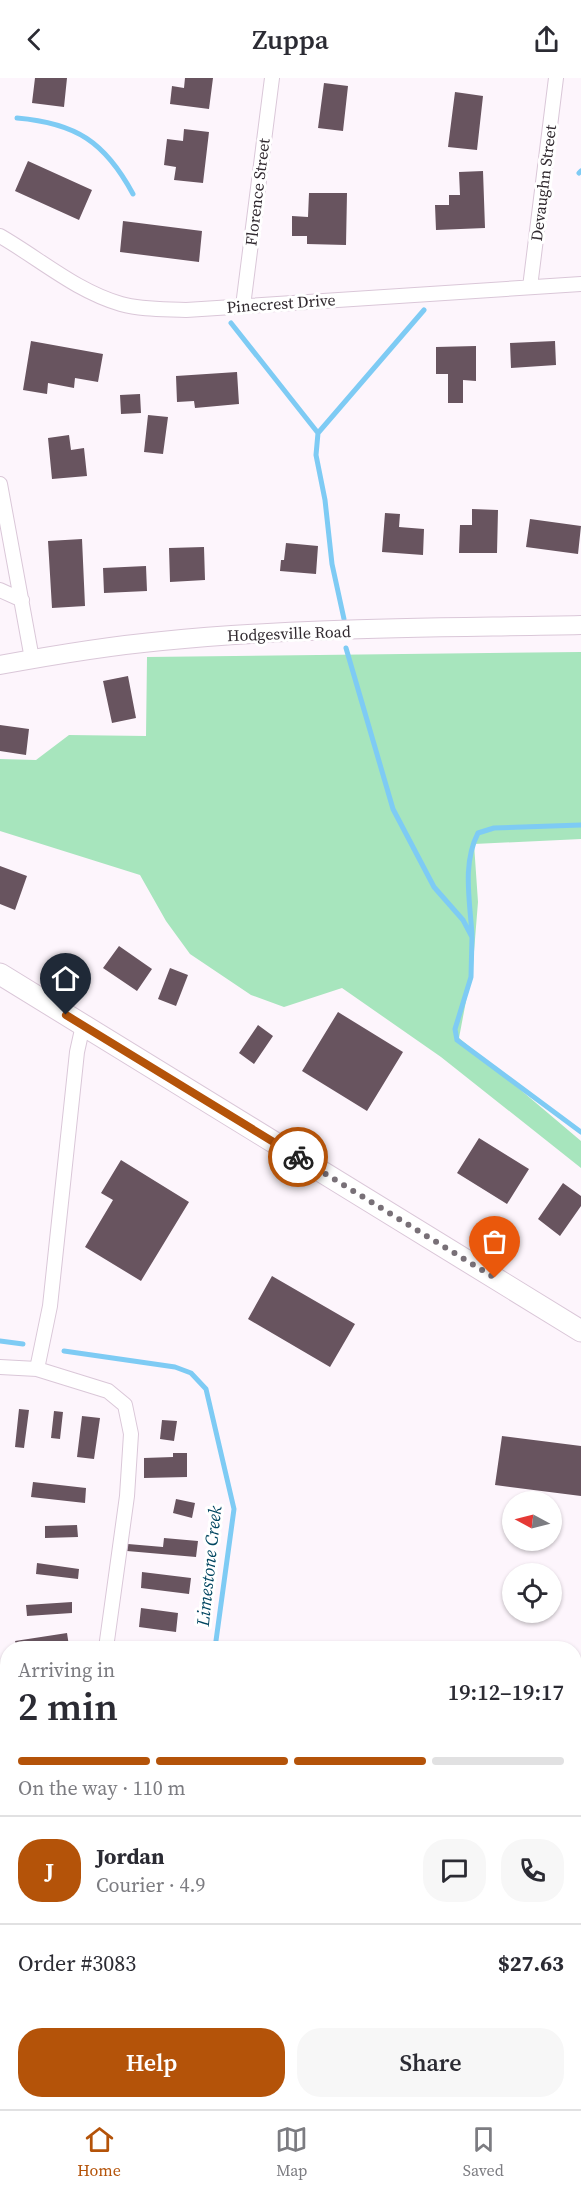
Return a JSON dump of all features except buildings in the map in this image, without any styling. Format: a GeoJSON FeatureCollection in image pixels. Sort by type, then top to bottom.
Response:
{"type":"FeatureCollection","features":[{"type":"Feature","properties":{"kind":"main road"},"geometry":{"type":"LineString","coordinates":[[0,974],[581,1331]]}},
{"type":"Feature","properties":{"kind":"street","name":"Florence Street"},"geometry":{"type":"LineString","coordinates":[[243,306],[272,78]]}},
{"type":"Feature","properties":{"kind":"street","name":"Devaughn Street"},"geometry":{"type":"LineString","coordinates":[[530,287],[556,78]]}},
{"type":"Feature","properties":{"kind":"street","name":"Pinecrest Drive"},"geometry":{"type":"LineString","coordinates":[[0,236],[79,286],[122,304],[163,309],[581,284]]}},
{"type":"Feature","properties":{"kind":"street"},"geometry":{"type":"LineString","coordinates":[[0,484],[32,659]]}},
{"type":"Feature","properties":{"kind":"street"},"geometry":{"type":"LineString","coordinates":[[0,590],[22,600]]}},
{"type":"Feature","properties":{"kind":"street","name":"Hodgesville Road"},"geometry":{"type":"LineString","coordinates":[[0,665],[161,641],[224,636],[581,625]]}},
{"type":"Feature","properties":{"kind":"street"},"geometry":{"type":"LineString","coordinates":[[37,1369],[50,1306],[76,1052],[83,1025]]}},
{"type":"Feature","properties":{"kind":"street"},"geometry":{"type":"LineString","coordinates":[[0,1367],[37,1369],[108,1391],[125,1405],[130,1434],[127,1496],[107,1641]]}},
{"type":"Feature","properties":{"kind":"green space"},"geometry":{"type":"Polygon","coordinates":[[[581,652],[581,839],[474,844],[478,902],[473,964],[459,1038],[581,1141],[581,1168],[441,1057],[342,988],[284,1007],[251,995],[190,954],[166,921],[140,875],[0,831],[0,759],[36,760],[69,735],[146,736],[147,657],[581,652]]]}},
{"type":"Feature","properties":{"kind":"waterway"},"geometry":{"type":"LineString","coordinates":[[17,118],[56,125],[87,138],[111,161],[133,194]]}},
{"type":"Feature","properties":{"kind":"waterway"},"geometry":{"type":"LineString","coordinates":[[344,619],[332,564],[325,500],[316,455],[318,433],[424,310]]}},
{"type":"Feature","properties":{"kind":"waterway"},"geometry":{"type":"LineString","coordinates":[[231,323],[318,433]]}},
{"type":"Feature","properties":{"kind":"waterway"},"geometry":{"type":"LineString","coordinates":[[346,648],[393,809],[434,887],[463,920],[472,937],[471,977],[455,1029],[457,1040],[581,1132]]}},
{"type":"Feature","properties":{"kind":"waterway"},"geometry":{"type":"LineString","coordinates":[[472,935],[469,870],[470,857],[478,833],[494,828],[581,825]]}},
{"type":"Feature","properties":{"kind":"waterway","name":"Limestone Creek"},"geometry":{"type":"LineString","coordinates":[[0,1341],[23,1344]]}},
{"type":"Feature","properties":{"kind":"waterway","name":"Limestone Creek"},"geometry":{"type":"LineString","coordinates":[[64,1351],[175,1367],[191,1373],[206,1389],[234,1509],[216,1641]]}},
{"type":"Feature","properties":{"kind":"way so far"},"geometry":{"type":"LineString","coordinates":[[298,1157],[495,1278]]}},
{"type":"Feature","properties":{"kind":"route"},"geometry":{"type":"LineString","coordinates":[[66,1015],[298,1157]]}}]}
